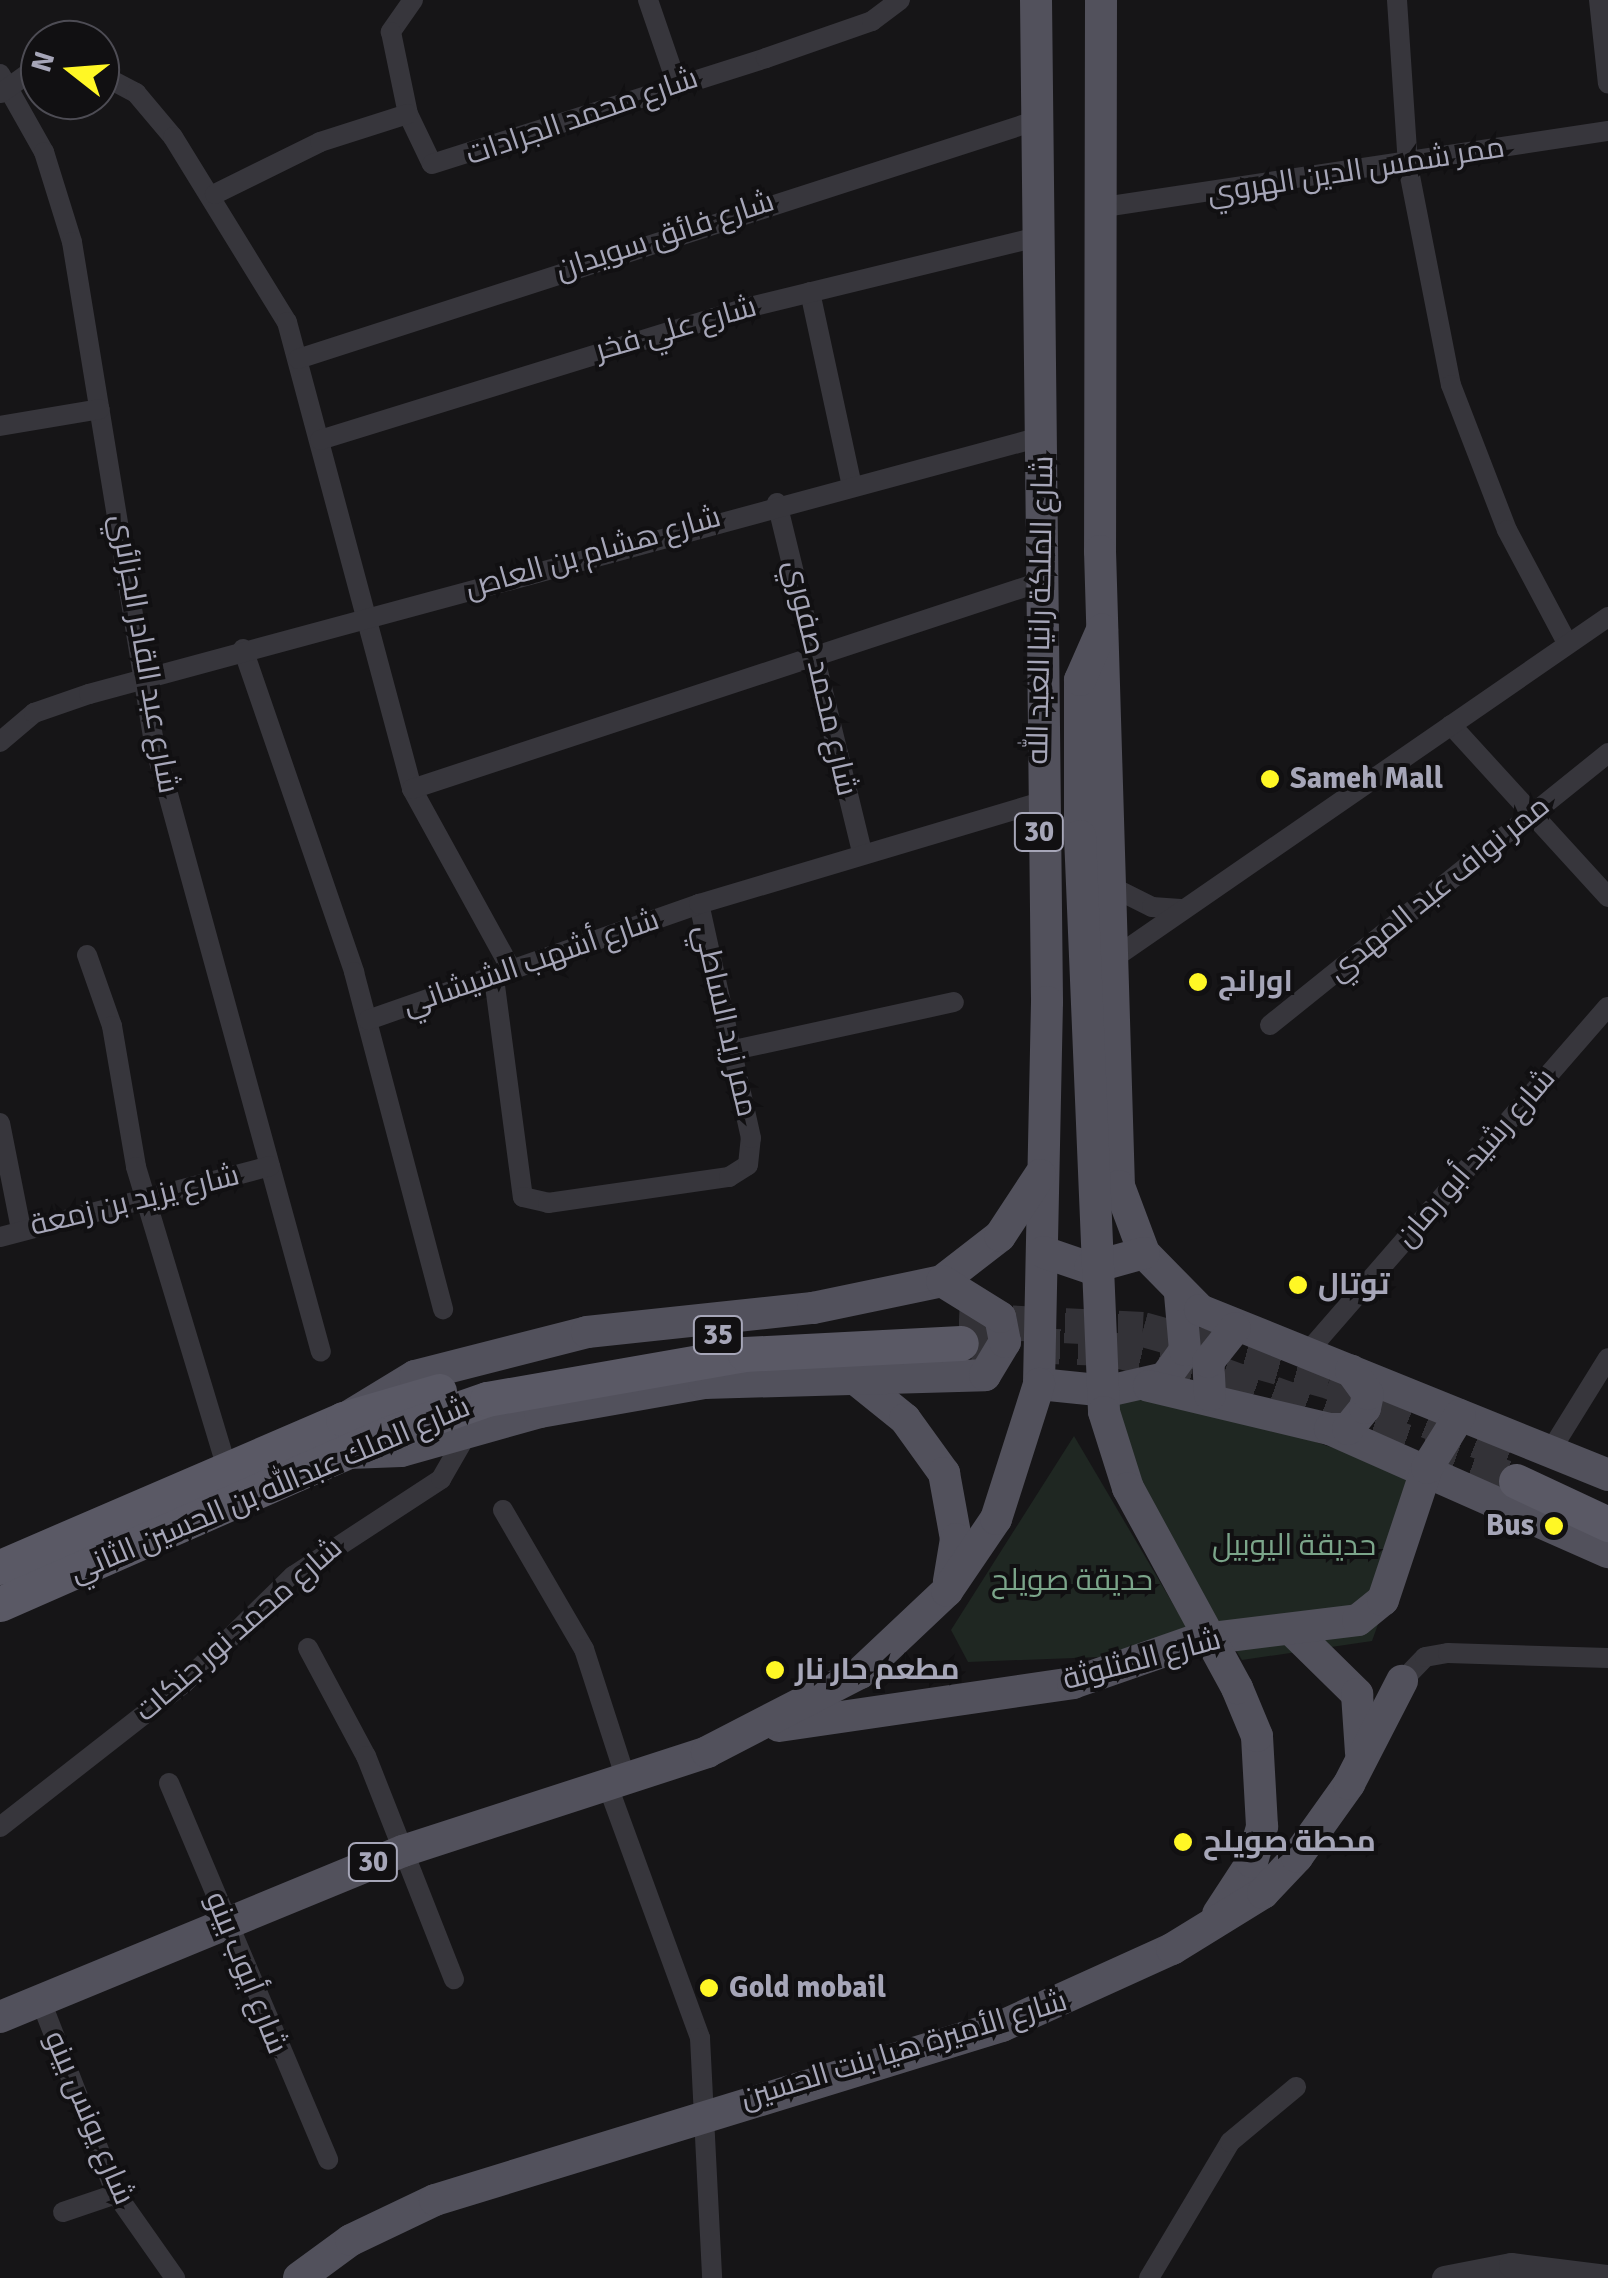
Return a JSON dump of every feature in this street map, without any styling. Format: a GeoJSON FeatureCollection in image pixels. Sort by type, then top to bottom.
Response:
{"type":"FeatureCollection","features":[{"type":"Feature","properties":{"kind":"highway","name":"شارع الملك عبدالله بن الحسين الثاني"},"geometry":{"type":"LineString","coordinates":[[0,1567],[349,1418],[656,1342],[960,1331],[746,1354],[575,1380],[457,1408],[344,1453],[0,1604]]}},
{"type":"Feature","properties":{"kind":"highway"},"geometry":{"type":"LineString","coordinates":[[1531,1463],[1608,1497]]}},
{"type":"Feature","properties":{"kind":"highway"},"geometry":{"type":"LineString","coordinates":[[1531,1463],[1608,1524]]}},
{"type":"Feature","properties":{"kind":"main road","name":"شارع الملكة رانيا العبد الله"},"geometry":{"type":"LineString","coordinates":[[1036,0],[1035,121],[1046,580],[1038,802],[1047,1002],[1040,1175],[1045,1266]]}},
{"type":"Feature","properties":{"kind":"main road","name":"شارع الملكة رانيا العبد الله"},"geometry":{"type":"LineString","coordinates":[[1101,0],[1102,629],[1114,888],[1120,1186],[1144,1253]]}},
{"type":"Feature","properties":{"kind":"main road"},"geometry":{"type":"LineString","coordinates":[[1102,629],[1080,680],[1080,836],[1104,1412],[1128,1488],[1237,1688],[1257,1736],[1262,1826],[1252,1862],[1206,1929]]}},
{"type":"Feature","properties":{"kind":"main road"},"geometry":{"type":"LineString","coordinates":[[349,1418],[380,1390],[472,1358],[613,1328],[814,1308],[942,1281],[1000,1236],[1040,1175]]}},
{"type":"Feature","properties":{"kind":"main road"},"geometry":{"type":"LineString","coordinates":[[1045,1266],[1090,1268],[1144,1253],[1180,1294],[1235,1328],[1472,1420],[1531,1463],[1608,1474]]}},
{"type":"Feature","properties":{"kind":"main road","name":"30"},"geometry":{"type":"LineString","coordinates":[[0,2017],[42,2004],[403,1850],[618,1786],[754,1730],[860,1672],[947,1591],[1004,1502],[1039,1384],[1045,1266]]}},
{"type":"Feature","properties":{"kind":"main road"},"geometry":{"type":"LineString","coordinates":[[344,1453],[401,1451],[468,1431],[660,1388],[848,1373],[985,1375],[995,1366],[1005,1342],[1000,1317],[942,1281]]}},
{"type":"Feature","properties":{"kind":"main road"},"geometry":{"type":"LineString","coordinates":[[1150,1386],[1185,1350],[1180,1294]]}},
{"type":"Feature","properties":{"kind":"main road"},"geometry":{"type":"LineString","coordinates":[[1210,1395],[1208,1362],[1235,1328]]}},
{"type":"Feature","properties":{"kind":"main road"},"geometry":{"type":"LineString","coordinates":[[1330,1429],[1348,1429],[1365,1408],[1368,1394],[1351,1370]]}},
{"type":"Feature","properties":{"kind":"main road"},"geometry":{"type":"LineString","coordinates":[[848,1373],[905,1419],[944,1473],[956,1539],[947,1591]]}},
{"type":"Feature","properties":{"kind":"main road"},"geometry":{"type":"LineString","coordinates":[[1039,1384],[1150,1386],[1210,1395],[1330,1429],[1468,1483],[1608,1552]]}},
{"type":"Feature","properties":{"kind":"main road"},"geometry":{"type":"LineString","coordinates":[[1468,1483],[1460,1455],[1472,1420]]}},
{"type":"Feature","properties":{"kind":"main road","name":"شارع المثلوثة"},"geometry":{"type":"LineString","coordinates":[[754,1730],[1098,1678],[1196,1640],[1296,1634],[1358,1620],[1383,1600],[1427,1468],[1472,1420]]}},
{"type":"Feature","properties":{"kind":"main road"},"geometry":{"type":"LineString","coordinates":[[1296,1634],[1357,1694],[1361,1762]]}},
{"type":"Feature","properties":{"kind":"main road","name":"شارع الأميرة هيا بنت الحسين"},"geometry":{"type":"LineString","coordinates":[[299,2278],[351,2240],[436,2200],[710,2111],[1051,2010],[1206,1929],[1277,1879],[1361,1762],[1402,1680]]}},
{"type":"Feature","properties":{"kind":"street","name":"شارع محمد الجرادات"},"geometry":{"type":"LineString","coordinates":[[413,0],[391,32],[408,114],[432,164],[872,20],[900,0]]}},
{"type":"Feature","properties":{"kind":"street"},"geometry":{"type":"LineString","coordinates":[[648,0],[677,84]]}},
{"type":"Feature","properties":{"kind":"street"},"geometry":{"type":"LineString","coordinates":[[1397,0],[1408,166],[1466,434],[1567,644]]}},
{"type":"Feature","properties":{"kind":"street"},"geometry":{"type":"LineString","coordinates":[[1598,0],[1608,84]]}},
{"type":"Feature","properties":{"kind":"street","name":"شارع عبد القادر الجزائري"},"geometry":{"type":"LineString","coordinates":[[2,85],[56,182],[100,408],[144,679],[321,1352]]}},
{"type":"Feature","properties":{"kind":"street"},"geometry":{"type":"LineString","coordinates":[[120,88],[153,111],[215,194],[269,283],[298,359],[362,619],[412,788],[503,975]]}},
{"type":"Feature","properties":{"kind":"street"},"geometry":{"type":"LineString","coordinates":[[215,194],[320,142],[408,114]]}},
{"type":"Feature","properties":{"kind":"street","name":"شارع فائق سويدان"},"geometry":{"type":"LineString","coordinates":[[298,359],[1035,121]]}},
{"type":"Feature","properties":{"kind":"street","name":"ممر شمس الدين الهروي"},"geometry":{"type":"LineString","coordinates":[[1104,207],[1408,166],[1608,132]]}},
{"type":"Feature","properties":{"kind":"street","name":"شارع علي فخر"},"geometry":{"type":"LineString","coordinates":[[320,440],[810,292],[1038,238]]}},
{"type":"Feature","properties":{"kind":"street"},"geometry":{"type":"LineString","coordinates":[[810,292],[851,481]]}},
{"type":"Feature","properties":{"kind":"street"},"geometry":{"type":"LineString","coordinates":[[0,426],[100,408]]}},
{"type":"Feature","properties":{"kind":"street","name":"شارع هشام بن العاص"},"geometry":{"type":"LineString","coordinates":[[9,719],[851,481],[1044,436]]}},
{"type":"Feature","properties":{"kind":"street","name":"شارع محمد صفوري"},"geometry":{"type":"LineString","coordinates":[[777,503],[862,852]]}},
{"type":"Feature","properties":{"kind":"street"},"geometry":{"type":"LineString","coordinates":[[412,788],[813,653],[1046,580]]}},
{"type":"Feature","properties":{"kind":"street"},"geometry":{"type":"LineString","coordinates":[[1114,958],[1608,617]]}},
{"type":"Feature","properties":{"kind":"street","name":"شارع أشهب الشيشاني"},"geometry":{"type":"LineString","coordinates":[[243,650],[368,1020],[443,1310]]}},
{"type":"Feature","properties":{"kind":"street"},"geometry":{"type":"LineString","coordinates":[[0,742],[9,719]]}},
{"type":"Feature","properties":{"kind":"street"},"geometry":{"type":"LineString","coordinates":[[1451,725],[1530,816],[1608,897]]}},
{"type":"Feature","properties":{"kind":"street","name":"ممر نواف عبد المهدي"},"geometry":{"type":"LineString","coordinates":[[1270,1025],[1608,753]]}},
{"type":"Feature","properties":{"kind":"street","name":"شارع أشهب الشيشاني"},"geometry":{"type":"LineString","coordinates":[[368,1020],[698,904],[1038,802]]}},
{"type":"Feature","properties":{"kind":"street"},"geometry":{"type":"LineString","coordinates":[[1114,888],[1152,907],[1184,909]]}},
{"type":"Feature","properties":{"kind":"street","name":"ممر زيد الساطي"},"geometry":{"type":"LineString","coordinates":[[503,975],[520,1189],[529,1202],[739,1172],[752,1138],[698,904]]}},
{"type":"Feature","properties":{"kind":"street"},"geometry":{"type":"LineString","coordinates":[[87,955],[112,1026],[136,1168],[151,1197],[227,1468]]}},
{"type":"Feature","properties":{"kind":"street"},"geometry":{"type":"LineString","coordinates":[[734,1050],[954,1002]]}},
{"type":"Feature","properties":{"kind":"street","name":"شارع رشيد أبو رمان"},"geometry":{"type":"LineString","coordinates":[[1305,1355],[1608,1008]]}},
{"type":"Feature","properties":{"kind":"street"},"geometry":{"type":"LineString","coordinates":[[0,1123],[22,1230]]}},
{"type":"Feature","properties":{"kind":"street","name":"شارع يزيد بن زمعة"},"geometry":{"type":"LineString","coordinates":[[0,1237],[270,1166]]}},
{"type":"Feature","properties":{"kind":"street"},"geometry":{"type":"LineString","coordinates":[[1531,1463],[1608,1358]]}},
{"type":"Feature","properties":{"kind":"street","name":"شارع محمد نور جنكات"},"geometry":{"type":"LineString","coordinates":[[0,1827],[184,1683],[293,1576],[441,1479],[468,1431]]}},
{"type":"Feature","properties":{"kind":"street"},"geometry":{"type":"LineString","coordinates":[[504,1510],[584,1649],[618,1786],[700,2038],[710,2111],[712,2278]]}},
{"type":"Feature","properties":{"kind":"street"},"geometry":{"type":"LineString","coordinates":[[308,1648],[403,1850],[454,1979]]}},
{"type":"Feature","properties":{"kind":"street"},"geometry":{"type":"LineString","coordinates":[[1402,1680],[1425,1657],[1448,1653],[1608,1658]]}},
{"type":"Feature","properties":{"kind":"street","name":"شارع أيوب بينو"},"geometry":{"type":"LineString","coordinates":[[169,1783],[328,2160]]}},
{"type":"Feature","properties":{"kind":"street","name":"شارع يونس بينو"},"geometry":{"type":"LineString","coordinates":[[42,2004],[116,2194],[174,2278]]}},
{"type":"Feature","properties":{"kind":"street"},"geometry":{"type":"LineString","coordinates":[[1149,2278],[1230,2142],[1296,2087]]}},
{"type":"Feature","properties":{"kind":"street"},"geometry":{"type":"LineString","coordinates":[[63,2212],[116,2194]]}},
{"type":"Feature","properties":{"kind":"street"},"geometry":{"type":"LineString","coordinates":[[1444,2278],[1511,2266],[1608,2277]]}},
{"type":"Feature","properties":{"kind":"green space","name":"حديقة اليوبيل"},"geometry":{"type":"Polygon","coordinates":[[[1178,1396],[1411,1474],[1426,1491],[1372,1641],[1242,1660],[1158,1527],[1125,1448],[1117,1401],[1178,1396]]]}},
{"type":"Feature","properties":{"kind":"green space","name":"حديقة صويلح"},"geometry":{"type":"Polygon","coordinates":[[[1074,1436],[1202,1653],[968,1662],[951,1630],[1074,1436]]]}},
{"type":"Feature","properties":{"kind":"tunnel"},"geometry":{"type":"LineString","coordinates":[[959,1320],[1143,1329],[1329,1381],[1524,1459]]}},
{"type":"Feature","properties":{"kind":"tunnel"},"geometry":{"type":"LineString","coordinates":[[972,1343],[1107,1348],[1223,1375],[1516,1481]]}},
{"type":"Feature","properties":{"kind":"place","name":"Sameh Mall"},"geometry":{"type":"Point","coordinates":[1270,779]}},
{"type":"Feature","properties":{"kind":"place","name":"اورانج"},"geometry":{"type":"Point","coordinates":[1198,982]}},
{"type":"Feature","properties":{"kind":"place","name":"توتال"},"geometry":{"type":"Point","coordinates":[1298,1285]}},
{"type":"Feature","properties":{"kind":"place","name":"Bus"},"geometry":{"type":"Point","coordinates":[1554,1526]}},
{"type":"Feature","properties":{"kind":"place","name":"مطعم حار نار"},"geometry":{"type":"Point","coordinates":[775,1670]}},
{"type":"Feature","properties":{"kind":"place","name":"محطة صويلح"},"geometry":{"type":"Point","coordinates":[1183,1842]}},
{"type":"Feature","properties":{"kind":"place","name":"Gold mobail"},"geometry":{"type":"Point","coordinates":[709,1988]}}]}
